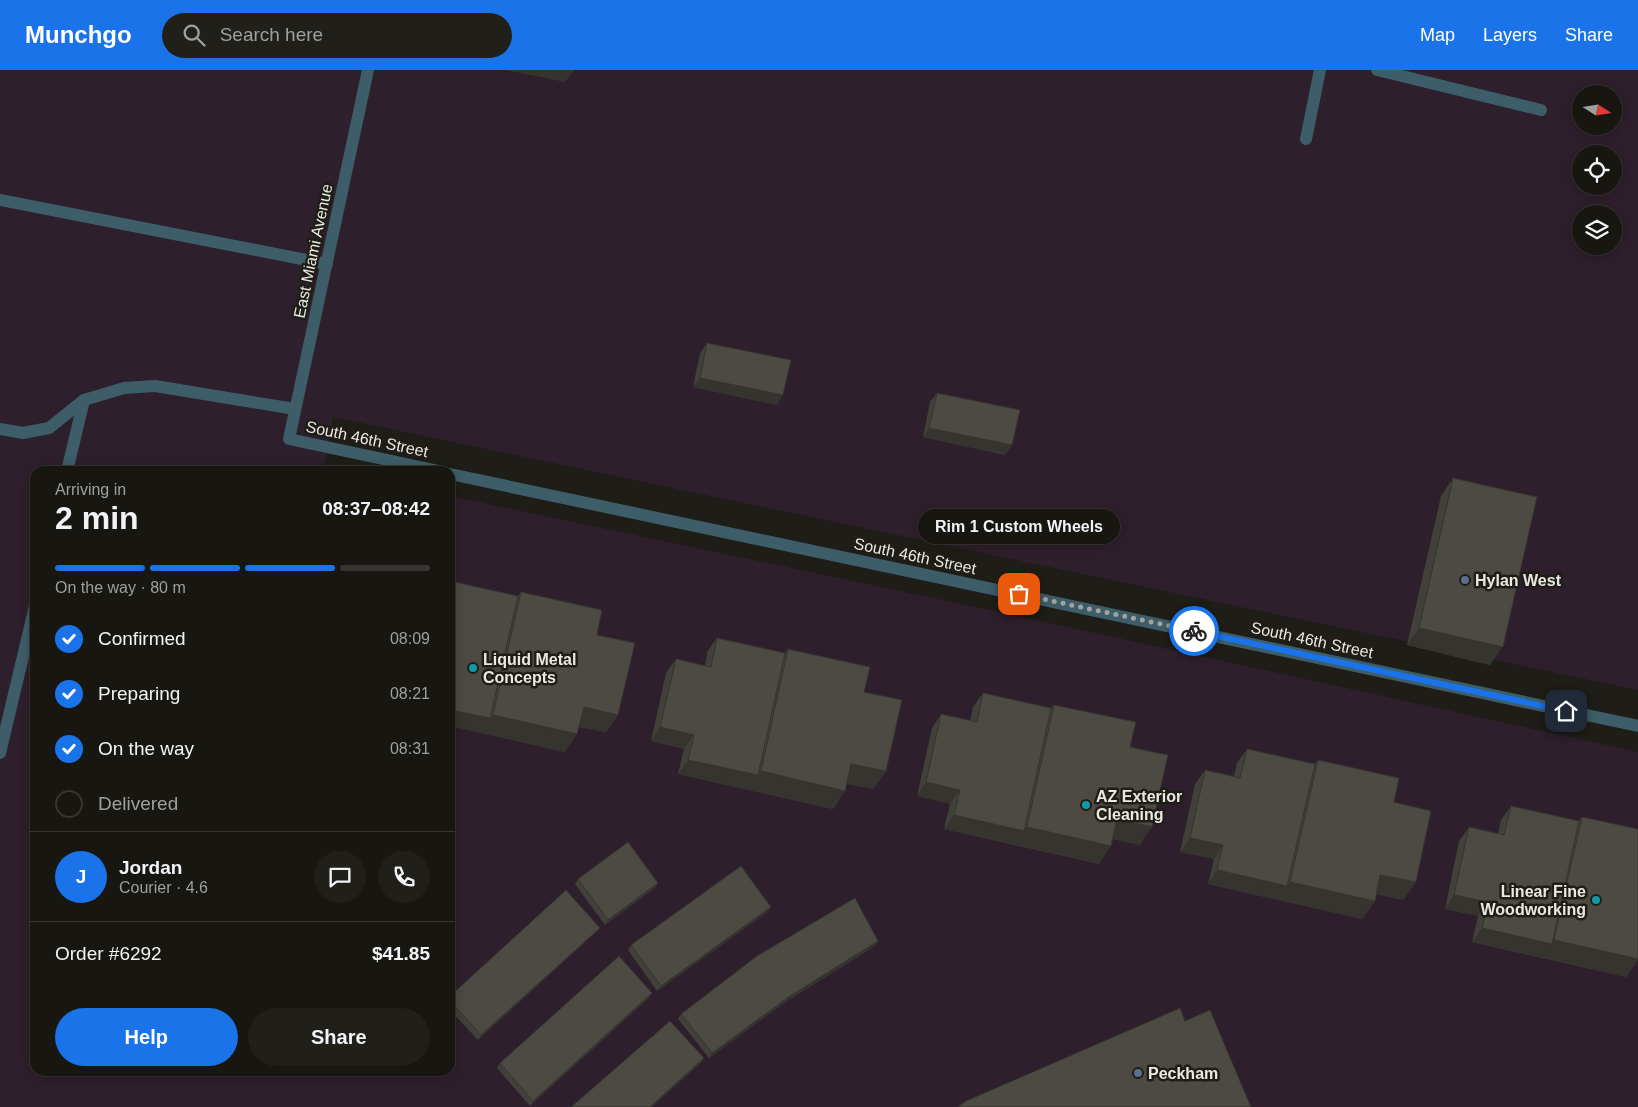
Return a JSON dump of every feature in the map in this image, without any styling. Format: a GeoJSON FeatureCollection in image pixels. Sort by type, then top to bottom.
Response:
{"type":"FeatureCollection","features":[{"type":"Feature","properties":{"kind":"street","name":"East Miami Avenue"},"geometry":{"type":"LineString","coordinates":[[289,439],[368,70]]}},
{"type":"Feature","properties":{"kind":"street"},"geometry":{"type":"LineString","coordinates":[[1306,139],[1320,70]]}},
{"type":"Feature","properties":{"kind":"street"},"geometry":{"type":"LineString","coordinates":[[1377,70],[1540,110]]}},
{"type":"Feature","properties":{"kind":"street"},"geometry":{"type":"LineString","coordinates":[[0,200],[327,264]]}},
{"type":"Feature","properties":{"kind":"street"},"geometry":{"type":"LineString","coordinates":[[0,429],[23,433],[49,428],[84,400],[124,388],[156,386],[295,409]]}},
{"type":"Feature","properties":{"kind":"street"},"geometry":{"type":"LineString","coordinates":[[68,466],[84,400]]}},
{"type":"Feature","properties":{"kind":"street","name":"South 46th Street"},"geometry":{"type":"LineString","coordinates":[[289,439],[416,466]]}},
{"type":"Feature","properties":{"kind":"street","name":"South 46th Street"},"geometry":{"type":"LineString","coordinates":[[455,475],[1638,726]]}},
{"type":"Feature","properties":{"kind":"street"},"geometry":{"type":"LineString","coordinates":[[0,753],[30,627]]}},
{"type":"Feature","properties":{"kind":"shaded area"},"geometry":{"type":"Polygon","coordinates":[[[0,70],[1638,70],[1638,690],[333,417],[325,466],[30,466],[30,1076],[455,1076],[455,497],[990,610],[1638,752],[1638,1107],[0,1107],[0,70]]]}},
{"type":"Feature","properties":{"kind":"building"},"geometry":{"type":"Polygon","coordinates":[[[707,343],[791,360],[783,395],[700,378],[707,343]]]}},
{"type":"Feature","properties":{"kind":"building"},"geometry":{"type":"Polygon","coordinates":[[[937,393],[1020,410],[1012,445],[929,428],[937,393]]]}},
{"type":"Feature","properties":{"kind":"building","name":"Hylan West"},"geometry":{"type":"Polygon","coordinates":[[[1453,478],[1537,497],[1503,647],[1419,628],[1453,478]]]}},
{"type":"Feature","properties":{"kind":"building","name":"Liquid Metal Concepts"},"geometry":{"type":"Polygon","coordinates":[[[455,582],[518,596],[490,718],[455,711],[455,582]]]}},
{"type":"Feature","properties":{"kind":"building"},"geometry":{"type":"Polygon","coordinates":[[[521,592],[602,610],[597,635],[635,643],[618,715],[584,707],[577,734],[493,715],[521,592]]]}},
{"type":"Feature","properties":{"kind":"building"},"geometry":{"type":"Polygon","coordinates":[[[717,638],[785,653],[758,775],[688,760],[694,735],[660,727],[676,659],[711,667],[717,638]]]}},
{"type":"Feature","properties":{"kind":"building"},"geometry":{"type":"Polygon","coordinates":[[[788,649],[870,667],[864,692],[902,700],[886,771],[851,764],[845,791],[761,771],[788,649]]]}},
{"type":"Feature","properties":{"kind":"building"},"geometry":{"type":"Polygon","coordinates":[[[983,693],[1051,708],[1024,831],[954,815],[960,790],[926,782],[941,714],[977,722],[983,693]]]}},
{"type":"Feature","properties":{"kind":"building","name":"AZ Exterior Cleaning"},"geometry":{"type":"Polygon","coordinates":[[[1054,705],[1136,722],[1130,747],[1168,755],[1152,827],[1117,819],[1111,846],[1027,827],[1054,705]]]}},
{"type":"Feature","properties":{"kind":"building"},"geometry":{"type":"Polygon","coordinates":[[[1247,749],[1315,764],[1287,886],[1217,870],[1223,845],[1190,838],[1205,770],[1240,778],[1247,749]]]}},
{"type":"Feature","properties":{"kind":"building"},"geometry":{"type":"Polygon","coordinates":[[[1318,760],[1399,778],[1394,802],[1431,811],[1416,882],[1380,875],[1375,901],[1290,882],[1318,760]]]}},
{"type":"Feature","properties":{"kind":"building"},"geometry":{"type":"Polygon","coordinates":[[[1511,806],[1579,821],[1552,944],[1482,928],[1488,902],[1454,895],[1469,827],[1504,835],[1511,806]]]}},
{"type":"Feature","properties":{"kind":"building","name":"Linear Fine Woodworking"},"geometry":{"type":"Polygon","coordinates":[[[1582,817],[1638,829],[1638,959],[1554,940],[1582,817]]]}},
{"type":"Feature","properties":{"kind":"building"},"geometry":{"type":"Polygon","coordinates":[[[628,842],[658,883],[608,920],[578,879],[628,842]]]}},
{"type":"Feature","properties":{"kind":"building"},"geometry":{"type":"Polygon","coordinates":[[[741,866],[771,907],[661,986],[631,945],[741,866]]]}},
{"type":"Feature","properties":{"kind":"building"},"geometry":{"type":"Polygon","coordinates":[[[566,890],[600,928],[481,1035],[455,1006],[455,991],[566,890]]]}},
{"type":"Feature","properties":{"kind":"building"},"geometry":{"type":"Polygon","coordinates":[[[855,898],[878,941],[790,996],[712,1053],[681,1014],[757,956],[855,898]]]}},
{"type":"Feature","properties":{"kind":"building"},"geometry":{"type":"Polygon","coordinates":[[[619,956],[652,993],[533,1101],[500,1063],[619,956]]]}},
{"type":"Feature","properties":{"kind":"building","name":"Peckham"},"geometry":{"type":"Polygon","coordinates":[[[1180,1008],[1185,1021],[1210,1010],[1251,1107],[958,1107],[966,1101],[1180,1008]]]}},
{"type":"Feature","properties":{"kind":"building"},"geometry":{"type":"Polygon","coordinates":[[[670,1021],[704,1058],[650,1107],[571,1107],[670,1021]]]}},
{"type":"Feature","properties":{"kind":"way so far"},"geometry":{"type":"LineString","coordinates":[[1019,594],[1194,631]]}},
{"type":"Feature","properties":{"kind":"place","name":"Hylan West"},"geometry":{"type":"Point","coordinates":[1465,580]}},
{"type":"Feature","properties":{"kind":"place","name":"Rim 1 Custom Wheels"},"geometry":{"type":"Point","coordinates":[1019,594]}},
{"type":"Feature","properties":{"kind":"place","name":"Liquid Metal Concepts"},"geometry":{"type":"Point","coordinates":[473,668]}},
{"type":"Feature","properties":{"kind":"place","name":"AZ Exterior Cleaning"},"geometry":{"type":"Point","coordinates":[1086,805]}},
{"type":"Feature","properties":{"kind":"place","name":"Linear Fine Woodworking"},"geometry":{"type":"Point","coordinates":[1596,900]}},
{"type":"Feature","properties":{"kind":"place","name":"Peckham"},"geometry":{"type":"Point","coordinates":[1138,1073]}},
{"type":"Feature","properties":{"kind":"route"},"geometry":{"type":"LineString","coordinates":[[1194,631],[1566,711]]}}]}
